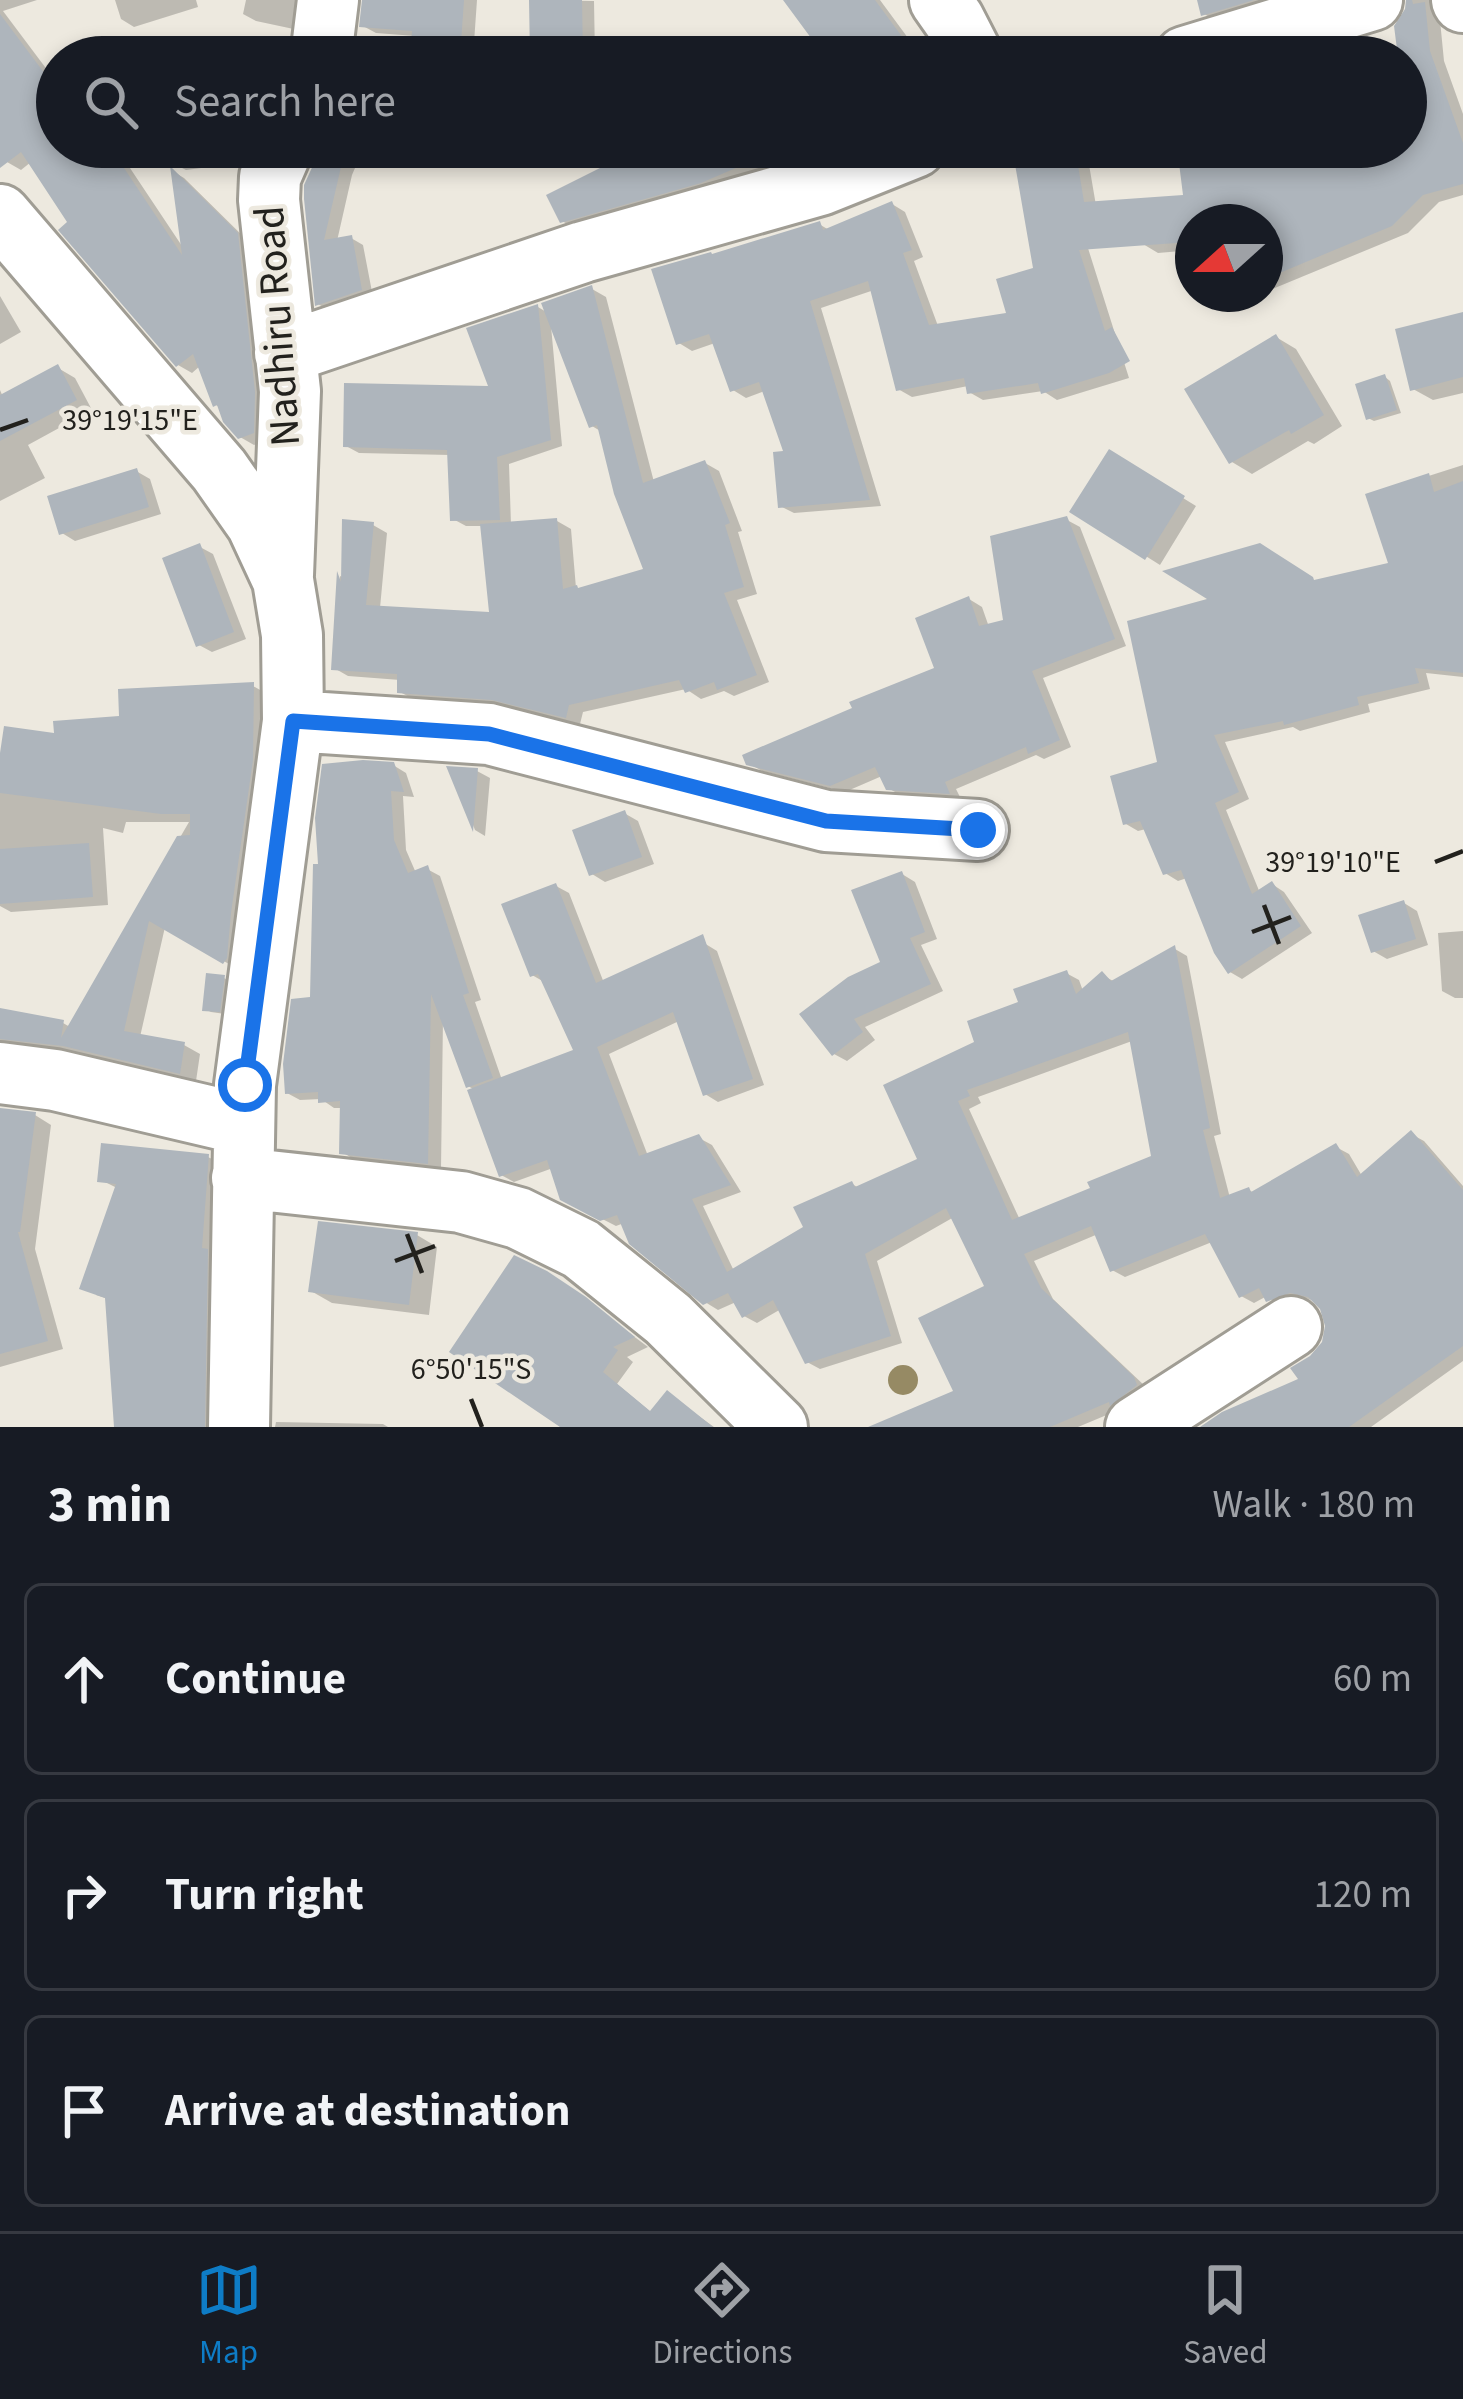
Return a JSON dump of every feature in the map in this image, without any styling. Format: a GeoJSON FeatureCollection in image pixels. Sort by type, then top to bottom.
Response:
{"type":"FeatureCollection","features":[{"type":"Feature","properties":{"kind":"street"},"geometry":{"type":"LineString","coordinates":[[324,36],[328,0]]}},
{"type":"Feature","properties":{"kind":"street"},"geometry":{"type":"LineString","coordinates":[[940,0],[962,36]]}},
{"type":"Feature","properties":{"kind":"street"},"geometry":{"type":"LineString","coordinates":[[1254,36],[1372,0]]}},
{"type":"Feature","properties":{"kind":"street","name":"Nadhiru Road"},"geometry":{"type":"LineString","coordinates":[[274,168],[269,200],[290,392],[283,580]]}},
{"type":"Feature","properties":{"kind":"street"},"geometry":{"type":"LineString","coordinates":[[284,353],[583,252],[861,168]]}},
{"type":"Feature","properties":{"kind":"street"},"geometry":{"type":"LineString","coordinates":[[0,215],[219,470],[257,524],[283,580],[292,635],[293,721],[245,1085],[239,1427]]}},
{"type":"Feature","properties":{"kind":"street"},"geometry":{"type":"LineString","coordinates":[[293,721],[489,734],[826,821],[978,830]]}},
{"type":"Feature","properties":{"kind":"street"},"geometry":{"type":"LineString","coordinates":[[0,1073],[55,1080],[242,1151],[518,1218],[581,1249],[668,1318],[777,1427]]}},
{"type":"Feature","properties":{"kind":"street"},"geometry":{"type":"LineString","coordinates":[[1136,1427],[1291,1327]]}},
{"type":"Feature","properties":{"kind":"building"},"geometry":{"type":"Polygon","coordinates":[[[362,0],[464,0],[461,36],[412,36],[412,31],[359,27],[362,0]]]}},
{"type":"Feature","properties":{"kind":"building"},"geometry":{"type":"Polygon","coordinates":[[[529,0],[582,0],[583,36],[530,36],[529,0]]]}},
{"type":"Feature","properties":{"kind":"building"},"geometry":{"type":"Polygon","coordinates":[[[783,0],[875,0],[902,36],[810,36],[783,0]]]}},
{"type":"Feature","properties":{"kind":"building"},"geometry":{"type":"Polygon","coordinates":[[[1197,0],[1254,0],[1201,16],[1197,0]]]}},
{"type":"Feature","properties":{"kind":"building"},"geometry":{"type":"Polygon","coordinates":[[[1406,0],[1425,2],[1430,51],[1463,143],[1463,184],[1423,195],[1392,226],[1283,271],[1283,204],[1175,204],[1175,243],[1079,250],[1105,331],[1112,327],[1130,361],[1109,373],[1041,394],[1038,383],[967,394],[964,378],[896,391],[868,281],[810,301],[870,500],[778,508],[773,452],[783,451],[759,382],[730,392],[709,334],[676,345],[651,269],[820,221],[823,230],[892,201],[912,250],[903,253],[929,325],[1006,313],[996,279],[1033,268],[1016,168],[1078,168],[1084,202],[1183,195],[1180,168],[1427,168],[1427,36],[1395,36],[1394,26],[1406,0]]]}},
{"type":"Feature","properties":{"kind":"building"},"geometry":{"type":"Polygon","coordinates":[[[0,14],[36,62],[36,168],[124,168],[182,255],[172,168],[238,233],[255,392],[254,433],[238,439],[223,422],[217,405],[213,407],[193,354],[176,367],[58,230],[67,222],[21,152],[0,168],[0,14]]]}},
{"type":"Feature","properties":{"kind":"building"},"geometry":{"type":"Polygon","coordinates":[[[312,168],[341,168],[324,240],[352,235],[362,290],[315,306],[304,199],[312,168]]]}},
{"type":"Feature","properties":{"kind":"building"},"geometry":{"type":"Polygon","coordinates":[[[600,168],[736,168],[701,183],[560,223],[546,195],[600,168]]]}},
{"type":"Feature","properties":{"kind":"building"},"geometry":{"type":"Polygon","coordinates":[[[592,285],[643,483],[705,460],[730,523],[725,525],[744,587],[724,593],[757,675],[717,690],[714,682],[685,693],[679,680],[569,705],[566,718],[492,700],[397,693],[397,674],[331,670],[342,519],[374,522],[366,605],[489,612],[480,524],[557,518],[563,589],[643,569],[614,494],[597,425],[589,428],[541,303],[592,285]]]}},
{"type":"Feature","properties":{"kind":"building"},"geometry":{"type":"Polygon","coordinates":[[[538,304],[551,440],[497,457],[500,520],[450,521],[447,450],[343,447],[344,383],[488,386],[466,328],[538,304]]]}},
{"type":"Feature","properties":{"kind":"building"},"geometry":{"type":"Polygon","coordinates":[[[1463,312],[1463,377],[1410,391],[1395,329],[1463,312]]]}},
{"type":"Feature","properties":{"kind":"building"},"geometry":{"type":"Polygon","coordinates":[[[1276,334],[1324,415],[1229,464],[1184,389],[1276,334]]]}},
{"type":"Feature","properties":{"kind":"building"},"geometry":{"type":"Polygon","coordinates":[[[58,364],[77,400],[0,441],[0,395],[58,364]]]}},
{"type":"Feature","properties":{"kind":"building"},"geometry":{"type":"Polygon","coordinates":[[[1385,374],[1397,410],[1366,420],[1355,384],[1385,374]]]}},
{"type":"Feature","properties":{"kind":"building"},"geometry":{"type":"Polygon","coordinates":[[[1109,449],[1185,496],[1145,560],[1069,512],[1109,449]]]}},
{"type":"Feature","properties":{"kind":"building"},"geometry":{"type":"Polygon","coordinates":[[[137,468],[149,507],[59,535],[47,496],[137,468]]]}},
{"type":"Feature","properties":{"kind":"building"},"geometry":{"type":"Polygon","coordinates":[[[1429,473],[1434,492],[1463,481],[1463,673],[1415,668],[1419,683],[1357,697],[1359,705],[1284,725],[1283,721],[1214,735],[1239,792],[1215,803],[1252,894],[1272,881],[1301,926],[1228,974],[1214,953],[1181,870],[1163,875],[1140,821],[1123,825],[1110,776],[1157,762],[1127,621],[1207,599],[1162,571],[1260,543],[1314,580],[1388,563],[1365,494],[1429,473]]]}},
{"type":"Feature","properties":{"kind":"building"},"geometry":{"type":"Polygon","coordinates":[[[1067,516],[1115,639],[1032,671],[1060,740],[1028,754],[1026,747],[945,782],[950,794],[886,790],[875,767],[830,786],[746,765],[742,755],[852,708],[849,702],[934,668],[915,618],[969,596],[979,626],[1003,620],[990,536],[1067,516]]]}},
{"type":"Feature","properties":{"kind":"building"},"geometry":{"type":"Polygon","coordinates":[[[200,543],[234,632],[196,647],[162,558],[200,543]]]}},
{"type":"Feature","properties":{"kind":"building"},"geometry":{"type":"Polygon","coordinates":[[[254,682],[253,760],[227,958],[223,964],[149,921],[124,1031],[185,1042],[180,1074],[63,1046],[0,1039],[0,1008],[64,1020],[61,1038],[177,836],[190,835],[190,814],[0,793],[4,726],[54,733],[53,721],[119,716],[118,689],[254,682]]]}},
{"type":"Feature","properties":{"kind":"building"},"geometry":{"type":"Polygon","coordinates":[[[394,762],[404,792],[391,791],[394,840],[408,873],[428,865],[469,993],[463,995],[493,1078],[466,1088],[431,994],[428,1164],[339,1154],[340,1101],[318,1103],[318,1092],[285,1094],[283,1064],[291,999],[310,997],[313,864],[318,864],[315,818],[322,764],[394,762]]]}},
{"type":"Feature","properties":{"kind":"building"},"geometry":{"type":"Polygon","coordinates":[[[446,766],[478,768],[473,832],[446,766]]]}},
{"type":"Feature","properties":{"kind":"building"},"geometry":{"type":"Polygon","coordinates":[[[625,810],[642,857],[589,876],[572,830],[625,810]]]}},
{"type":"Feature","properties":{"kind":"building"},"geometry":{"type":"Polygon","coordinates":[[[89,843],[93,897],[0,904],[0,849],[89,843]]]}},
{"type":"Feature","properties":{"kind":"building"},"geometry":{"type":"Polygon","coordinates":[[[902,871],[925,932],[910,938],[931,984],[854,1019],[863,1032],[832,1056],[799,1014],[848,977],[880,962],[851,890],[902,871]]]}},
{"type":"Feature","properties":{"kind":"building"},"geometry":{"type":"Polygon","coordinates":[[[556,883],[596,983],[703,934],[753,1079],[703,1096],[673,1012],[597,1047],[639,1156],[699,1134],[731,1185],[692,1199],[727,1272],[803,1227],[793,1207],[852,1181],[855,1187],[917,1159],[883,1085],[974,1042],[967,1021],[1018,1002],[1013,989],[1067,970],[1076,994],[1102,971],[1111,981],[1175,945],[1210,1128],[1203,1130],[1220,1198],[1249,1187],[1251,1192],[1336,1143],[1357,1177],[1411,1130],[1463,1190],[1463,1346],[1349,1427],[1200,1427],[1222,1412],[1298,1379],[1290,1368],[1322,1342],[1325,1326],[1320,1309],[1308,1297],[1290,1293],[1266,1302],[1259,1288],[1239,1298],[1205,1234],[1110,1272],[1091,1226],[1024,1254],[1041,1288],[1137,1385],[1110,1406],[1109,1402],[1050,1427],[868,1427],[953,1391],[918,1318],[984,1286],[946,1208],[865,1254],[891,1336],[805,1364],[773,1300],[742,1318],[728,1293],[703,1305],[629,1244],[617,1215],[600,1221],[560,1200],[547,1160],[499,1177],[467,1090],[573,1050],[538,974],[530,977],[501,904],[556,883]],[[1128,1032],[967,1090],[970,1096],[958,1101],[1012,1220],[1151,1156],[1128,1032]]]}},
{"type":"Feature","properties":{"kind":"building"},"geometry":{"type":"Polygon","coordinates":[[[1404,900],[1416,939],[1371,953],[1358,915],[1404,900]]]}},
{"type":"Feature","properties":{"kind":"building"},"geometry":{"type":"Polygon","coordinates":[[[206,973],[225,975],[220,1012],[202,1011],[206,973]]]}},
{"type":"Feature","properties":{"kind":"building"},"geometry":{"type":"Polygon","coordinates":[[[0,1108],[36,1112],[18,1232],[48,1341],[0,1354],[0,1108]]]}},
{"type":"Feature","properties":{"kind":"building"},"geometry":{"type":"Polygon","coordinates":[[[101,1143],[209,1154],[202,1248],[208,1249],[205,1427],[114,1427],[105,1298],[79,1289],[116,1184],[97,1182],[101,1143]]]}},
{"type":"Feature","properties":{"kind":"building"},"geometry":{"type":"Polygon","coordinates":[[[318,1221],[418,1232],[409,1305],[308,1292],[318,1221]]]}},
{"type":"Feature","properties":{"kind":"building"},"geometry":{"type":"Polygon","coordinates":[[[514,1255],[586,1297],[635,1337],[613,1347],[618,1350],[603,1372],[650,1411],[667,1390],[713,1427],[560,1427],[449,1352],[514,1255]]]}},
{"type":"Feature","properties":{"kind":"route"},"geometry":{"type":"LineString","coordinates":[[245,1085],[293,721],[489,734],[826,821],[978,830]]}}]}
